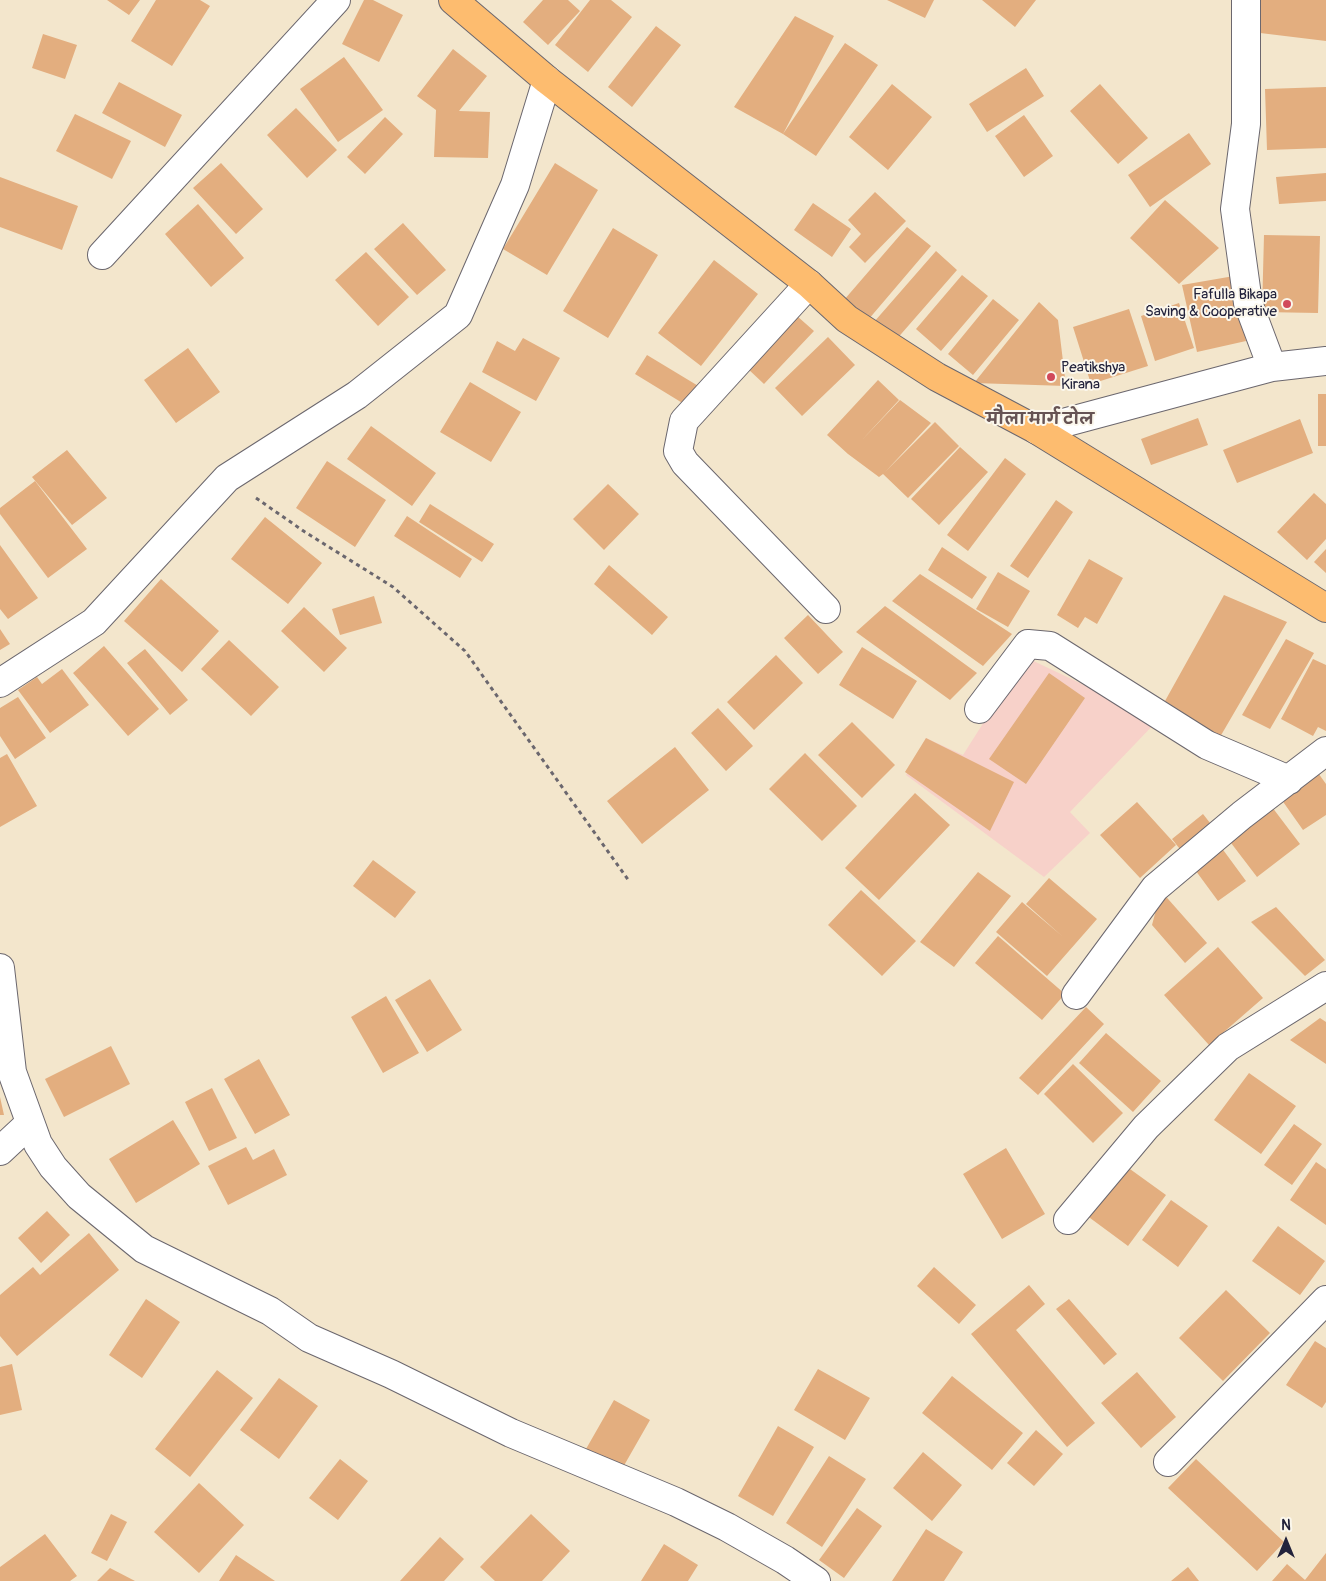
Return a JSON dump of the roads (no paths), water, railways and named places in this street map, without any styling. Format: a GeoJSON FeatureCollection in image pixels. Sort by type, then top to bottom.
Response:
{"type":"FeatureCollection","features":[{"type":"Feature","properties":{"kind":"main road"},"geometry":{"type":"LineString","coordinates":[[453,0],[547,80],[809,284],[847,319],[937,377],[1037,430],[1326,608]]}},
{"type":"Feature","properties":{"kind":"street"},"geometry":{"type":"LineString","coordinates":[[102,255],[336,0]]}},
{"type":"Feature","properties":{"kind":"street"},"geometry":{"type":"LineString","coordinates":[[1246,0],[1246,124],[1235,209],[1248,304],[1272,367]]}},
{"type":"Feature","properties":{"kind":"street"},"geometry":{"type":"LineString","coordinates":[[0,683],[94,622],[227,478],[357,395],[458,314],[515,185],[547,80]]}},
{"type":"Feature","properties":{"kind":"street"},"geometry":{"type":"LineString","coordinates":[[809,284],[684,421],[678,451],[685,463],[826,609]]}},
{"type":"Feature","properties":{"kind":"street"},"geometry":{"type":"LineString","coordinates":[[1037,430],[1272,367],[1326,361]]}},
{"type":"Feature","properties":{"kind":"street"},"geometry":{"type":"LineString","coordinates":[[978,709],[1028,644],[1050,646],[1207,745],[1288,780]]}},
{"type":"Feature","properties":{"kind":"street"},"geometry":{"type":"LineString","coordinates":[[1076,995],[1155,888],[1242,815],[1326,751]]}},
{"type":"Feature","properties":{"kind":"street"},"geometry":{"type":"LineString","coordinates":[[0,968],[12,1072],[38,1144],[53,1167],[79,1196],[144,1248],[270,1311],[310,1338],[392,1374],[511,1433],[676,1502],[727,1527],[785,1560],[816,1581]]}},
{"type":"Feature","properties":{"kind":"street"},"geometry":{"type":"LineString","coordinates":[[1068,1220],[1146,1127],[1228,1047],[1326,986]]}},
{"type":"Feature","properties":{"kind":"street"},"geometry":{"type":"LineString","coordinates":[[0,1151],[30,1123]]}},
{"type":"Feature","properties":{"kind":"street"},"geometry":{"type":"LineString","coordinates":[[1168,1462],[1326,1300]]}},
{"type":"Feature","properties":{"kind":"place","name":"Fafulla Bikapa Saving & Cooperative"},"geometry":{"type":"Point","coordinates":[1287,304]}},
{"type":"Feature","properties":{"kind":"place","name":"Peatikshya Kirana"},"geometry":{"type":"Point","coordinates":[1051,377]}},
{"type":"Feature","properties":{"kind":"district","name":"मौला मार्ग टोल"},"geometry":{"type":"Point","coordinates":[1040,420]}}]}
